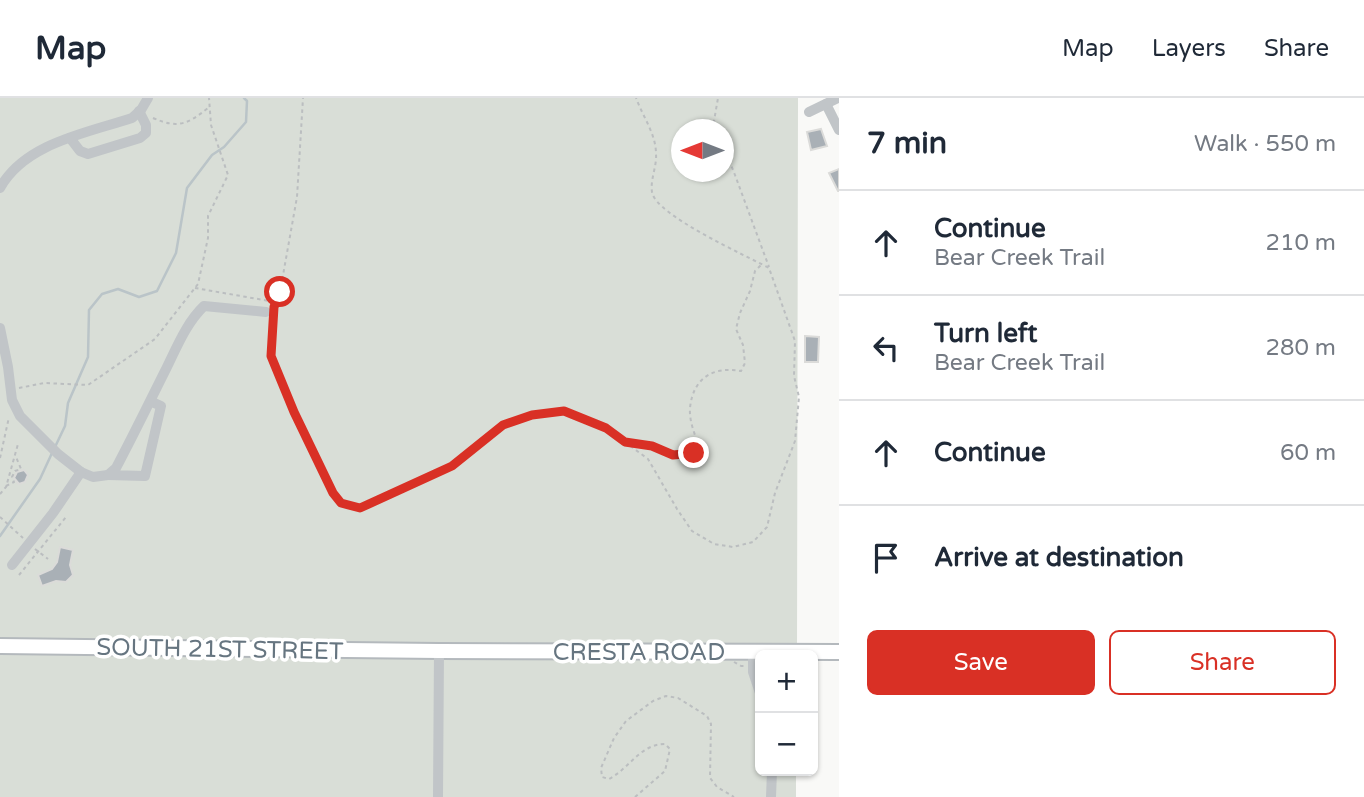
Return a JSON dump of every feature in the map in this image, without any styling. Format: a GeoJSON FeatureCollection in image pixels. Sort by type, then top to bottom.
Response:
{"type":"FeatureCollection","features":[{"type":"Feature","properties":{"kind":"main road","name":"SOUTH 21ST STREET"},"geometry":{"type":"LineString","coordinates":[[0,646],[439,651]]}},
{"type":"Feature","properties":{"kind":"main road","name":"CRESTA ROAD"},"geometry":{"type":"LineString","coordinates":[[439,651],[753,659],[839,652]]}},
{"type":"Feature","properties":{"kind":"street"},"geometry":{"type":"LineString","coordinates":[[0,188],[7,175],[19,163],[36,152],[132,118],[148,98]]}},
{"type":"Feature","properties":{"kind":"street"},"geometry":{"type":"LineString","coordinates":[[809,112],[838,98]]}},
{"type":"Feature","properties":{"kind":"street"},"geometry":{"type":"LineString","coordinates":[[826,104],[839,131]]}},
{"type":"Feature","properties":{"kind":"street"},"geometry":{"type":"LineString","coordinates":[[70,138],[80,152],[88,155],[140,138],[146,129],[140,111]]}},
{"type":"Feature","properties":{"kind":"street"},"geometry":{"type":"LineString","coordinates":[[108,475],[116,468],[196,314],[204,306],[266,312]]}},
{"type":"Feature","properties":{"kind":"street"},"geometry":{"type":"LineString","coordinates":[[0,328],[12,400],[20,416],[58,454],[81,472],[93,477],[145,476],[161,405],[150,401]]}},
{"type":"Feature","properties":{"kind":"street"},"geometry":{"type":"LineString","coordinates":[[12,565],[81,472]]}},
{"type":"Feature","properties":{"kind":"street"},"geometry":{"type":"LineString","coordinates":[[438,797],[439,651]]}},
{"type":"Feature","properties":{"kind":"street"},"geometry":{"type":"LineString","coordinates":[[753,659],[755,669]]}},
{"type":"Feature","properties":{"kind":"street"},"geometry":{"type":"LineString","coordinates":[[771,797],[772,776]]}},
{"type":"Feature","properties":{"kind":"path"},"geometry":{"type":"LineString","coordinates":[[10,388],[44,383],[88,385],[155,339],[198,284],[208,238],[208,216],[228,175],[211,125],[209,98]]}},
{"type":"Feature","properties":{"kind":"path"},"geometry":{"type":"LineString","coordinates":[[303,98],[297,197],[280,292],[274,307],[271,356],[333,493],[341,503],[360,508],[452,466],[503,425],[532,415],[564,411],[606,428],[648,458],[692,531],[714,544],[733,547],[753,542],[766,527],[775,494],[796,441],[799,397],[794,376],[796,341],[734,173]]}},
{"type":"Feature","properties":{"kind":"path"},"geometry":{"type":"LineString","coordinates":[[636,98],[653,135],[656,155],[652,193],[657,204],[674,218],[769,268]]}},
{"type":"Feature","properties":{"kind":"path"},"geometry":{"type":"LineString","coordinates":[[714,119],[718,98]]}},
{"type":"Feature","properties":{"kind":"path"},"geometry":{"type":"LineString","coordinates":[[140,111],[155,119],[178,125],[197,117],[209,107]]}},
{"type":"Feature","properties":{"kind":"path"},"geometry":{"type":"LineString","coordinates":[[625,442],[652,446],[673,455],[694,453],[699,446],[690,409],[696,385],[715,370],[741,371],[745,363],[743,345],[736,329],[755,271],[762,264]]}},
{"type":"Feature","properties":{"kind":"path"},"geometry":{"type":"LineString","coordinates":[[195,288],[276,302]]}},
{"type":"Feature","properties":{"kind":"path"},"geometry":{"type":"LineString","coordinates":[[0,458],[10,415],[15,407]]}},
{"type":"Feature","properties":{"kind":"path"},"geometry":{"type":"LineString","coordinates":[[0,494],[6,486],[18,444]]}},
{"type":"Feature","properties":{"kind":"path"},"geometry":{"type":"LineString","coordinates":[[6,486],[14,482],[12,477],[15,471],[21,469],[15,456]]}},
{"type":"Feature","properties":{"kind":"path"},"geometry":{"type":"LineString","coordinates":[[0,517],[14,529]]}},
{"type":"Feature","properties":{"kind":"path"},"geometry":{"type":"LineString","coordinates":[[19,575],[66,517]]}},
{"type":"Feature","properties":{"kind":"path"},"geometry":{"type":"LineString","coordinates":[[733,662],[741,666],[753,659]]}},
{"type":"Feature","properties":{"kind":"path"},"geometry":{"type":"LineString","coordinates":[[635,797],[665,771],[670,750],[665,744],[656,744],[641,751],[618,774],[609,779],[602,777],[601,768],[625,721],[653,701],[666,696],[678,698],[707,716],[711,724],[710,778],[717,787],[734,797]]}},
{"type":"Feature","properties":{"kind":"shaded area"},"geometry":{"type":"Polygon","coordinates":[[[0,98],[798,98],[797,650],[755,650],[755,776],[796,776],[796,797],[0,797],[0,98]]]}},
{"type":"Feature","properties":{"kind":"building"},"geometry":{"type":"Polygon","coordinates":[[[821,129],[827,146],[811,150],[807,132],[821,129]]]}},
{"type":"Feature","properties":{"kind":"building"},"geometry":{"type":"Polygon","coordinates":[[[839,169],[839,191],[838,191],[829,173],[839,169]]]}},
{"type":"Feature","properties":{"kind":"building"},"geometry":{"type":"Polygon","coordinates":[[[805,336],[819,337],[818,362],[805,362],[805,336]]]}},
{"type":"Feature","properties":{"kind":"building"},"geometry":{"type":"Polygon","coordinates":[[[24,470],[28,475],[25,482],[19,484],[14,478],[17,472],[24,470]]]}},
{"type":"Feature","properties":{"kind":"building"},"geometry":{"type":"Polygon","coordinates":[[[60,547],[73,550],[70,565],[73,575],[66,582],[56,581],[42,586],[38,575],[52,569],[57,562],[60,547]]]}},
{"type":"Feature","properties":{"kind":"waterway"},"geometry":{"type":"LineString","coordinates":[[55,447],[65,426],[68,403],[88,357],[89,310],[102,294],[118,289],[139,297],[157,291],[176,253],[187,188],[212,155],[224,147],[246,122],[247,101],[244,98]]}},
{"type":"Feature","properties":{"kind":"waterway"},"geometry":{"type":"LineString","coordinates":[[0,536],[40,479],[52,453]]}},
{"type":"Feature","properties":{"kind":"route"},"geometry":{"type":"LineString","coordinates":[[280,292],[274,307],[271,356],[294,412],[333,493],[341,503],[360,508],[452,466],[503,425],[532,415],[564,411],[606,428],[625,442],[652,446],[673,455],[694,453]]}}]}
